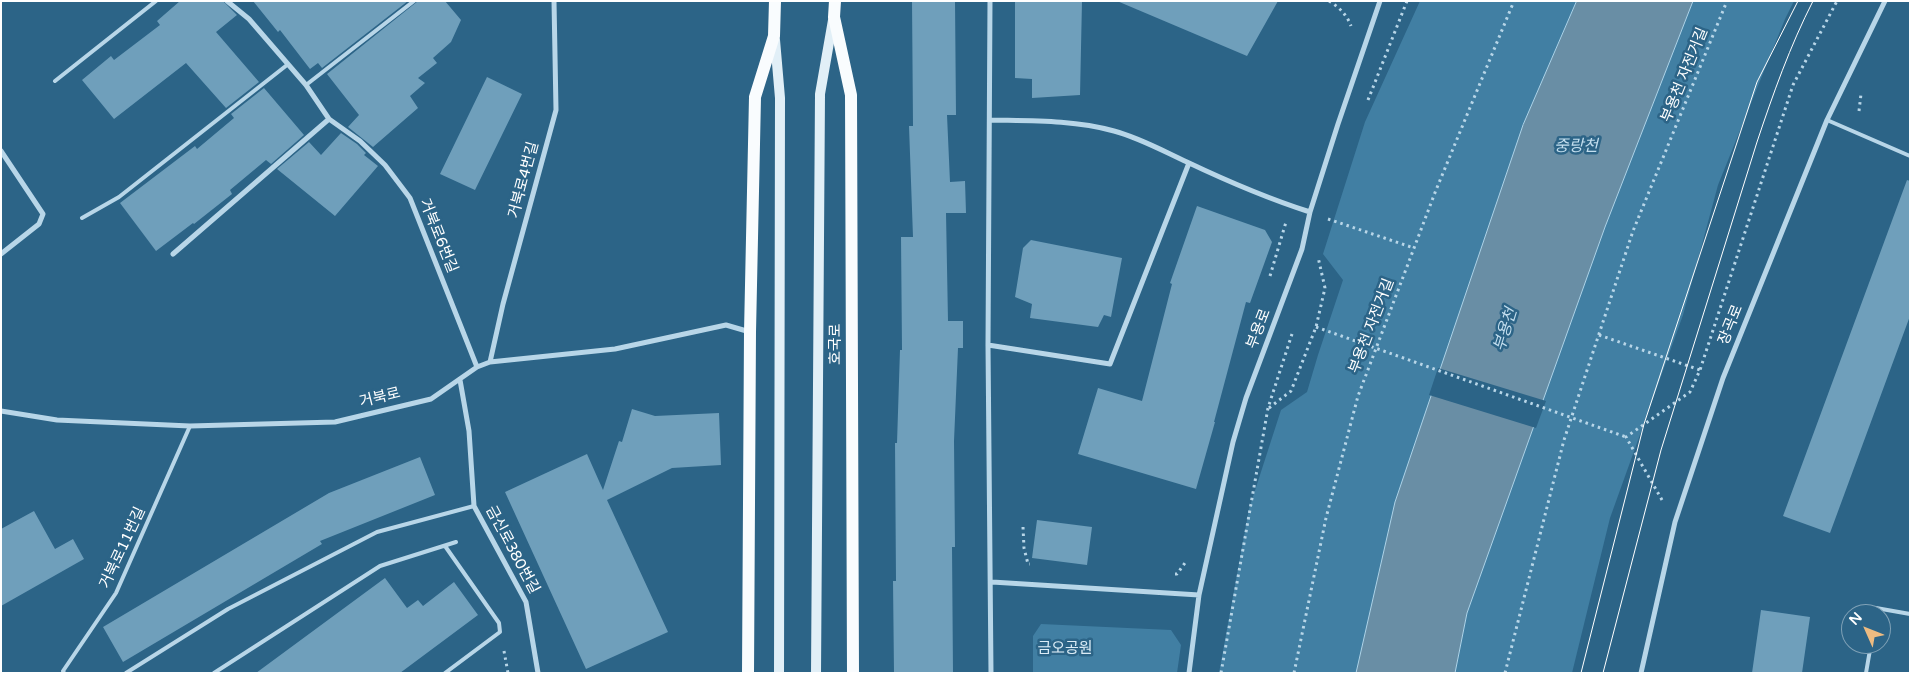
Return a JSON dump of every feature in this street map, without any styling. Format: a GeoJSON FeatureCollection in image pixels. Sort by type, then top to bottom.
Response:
{"type":"FeatureCollection","features":[{"type":"Feature","properties":{"kind":"main road"},"geometry":{"type":"LineString","coordinates":[[748,673],[750,332],[755,97],[774,36],[776,1]]}},
{"type":"Feature","properties":{"kind":"main road","name":"호국로"},"geometry":{"type":"LineString","coordinates":[[835,1],[834,17],[851,95],[853,673]]}},
{"type":"Feature","properties":{"kind":"street","name":"거북로6번길"},"geometry":{"type":"LineString","coordinates":[[227,1],[248,20],[306,85],[329,119],[360,141],[385,165],[410,198],[476,367]]}},
{"type":"Feature","properties":{"kind":"street","name":"거북로4번길"},"geometry":{"type":"LineString","coordinates":[[490,362],[503,304],[556,110],[554,1]]}},
{"type":"Feature","properties":{"kind":"street"},"geometry":{"type":"LineString","coordinates":[[990,1],[988,345],[992,582],[991,673]]}},
{"type":"Feature","properties":{"kind":"street","name":"부용로"},"geometry":{"type":"LineString","coordinates":[[1189,673],[1198,595],[1233,442],[1246,398],[1302,249],[1310,212],[1380,1]]}},
{"type":"Feature","properties":{"kind":"street","name":"장곡로"},"geometry":{"type":"LineString","coordinates":[[1641,673],[1675,522],[1723,378],[1827,120],[1885,1]]}},
{"type":"Feature","properties":{"kind":"street","name":"호국로"},"geometry":{"type":"LineString","coordinates":[[816,673],[820,94],[834,17]]}},
{"type":"Feature","properties":{"kind":"street"},"geometry":{"type":"LineString","coordinates":[[774,36],[780,98],[779,673]]}},
{"type":"Feature","properties":{"kind":"street"},"geometry":{"type":"LineString","coordinates":[[173,254],[329,119]]}},
{"type":"Feature","properties":{"kind":"street"},"geometry":{"type":"LineString","coordinates":[[990,120],[1069,122],[1105,129],[1147,142],[1189,163],[1291,206],[1310,212]]}},
{"type":"Feature","properties":{"kind":"street"},"geometry":{"type":"LineString","coordinates":[[1,151],[43,214],[39,224],[1,254]]}},
{"type":"Feature","properties":{"kind":"street"},"geometry":{"type":"LineString","coordinates":[[988,345],[1110,364],[1189,163]]}},
{"type":"Feature","properties":{"kind":"street","name":"거북로"},"geometry":{"type":"LineString","coordinates":[[2,413],[57,420],[190,426],[335,422],[431,399],[476,367],[490,362],[615,349],[726,324],[750,332]]}},
{"type":"Feature","properties":{"kind":"street","name":"금신로380번길"},"geometry":{"type":"LineString","coordinates":[[460,380],[469,431],[474,506],[526,602],[538,673]]}},
{"type":"Feature","properties":{"kind":"street"},"geometry":{"type":"LineString","coordinates":[[992,582],[1198,595]]}},
{"type":"Feature","properties":{"kind":"lane"},"geometry":{"type":"LineString","coordinates":[[55,81],[156,1]]}},
{"type":"Feature","properties":{"kind":"lane"},"geometry":{"type":"LineString","coordinates":[[306,85],[414,1]]}},
{"type":"Feature","properties":{"kind":"lane"},"geometry":{"type":"LineString","coordinates":[[82,218],[119,197],[288,65]]}},
{"type":"Feature","properties":{"kind":"lane"},"geometry":{"type":"LineString","coordinates":[[1827,120],[1910,156]]}},
{"type":"Feature","properties":{"kind":"lane","name":"거북로11번길"},"geometry":{"type":"LineString","coordinates":[[64,673],[63,671],[116,593],[190,426]]}},
{"type":"Feature","properties":{"kind":"lane"},"geometry":{"type":"LineString","coordinates":[[126,673],[228,609],[377,532],[474,506]]}},
{"type":"Feature","properties":{"kind":"lane"},"geometry":{"type":"LineString","coordinates":[[214,673],[380,566],[456,542]]}},
{"type":"Feature","properties":{"kind":"lane"},"geometry":{"type":"LineString","coordinates":[[445,546],[499,623],[500,632],[445,673]]}},
{"type":"Feature","properties":{"kind":"lane"},"geometry":{"type":"LineString","coordinates":[[1891,611],[1910,614]]}},
{"type":"Feature","properties":{"kind":"lane"},"geometry":{"type":"LineString","coordinates":[[1866,673],[1869,654]]}},
{"type":"Feature","properties":{"kind":"path"},"geometry":{"type":"LineString","coordinates":[[1364,108],[1407,1]]}},
{"type":"Feature","properties":{"kind":"path","name":"부용천 자전거길"},"geometry":{"type":"LineString","coordinates":[[1294,673],[1326,518],[1358,396],[1436,190],[1514,1]]}},
{"type":"Feature","properties":{"kind":"path","name":"부용천 자전거길"},"geometry":{"type":"LineString","coordinates":[[1505,673],[1564,440],[1633,232],[1727,1]]}},
{"type":"Feature","properties":{"kind":"path"},"geometry":{"type":"LineString","coordinates":[[1626,437],[1690,392],[1700,370],[1793,85],[1837,1]]}},
{"type":"Feature","properties":{"kind":"path"},"geometry":{"type":"LineString","coordinates":[[1859,111],[1861,93]]}},
{"type":"Feature","properties":{"kind":"path"},"geometry":{"type":"LineString","coordinates":[[1268,285],[1291,206]]}},
{"type":"Feature","properties":{"kind":"path"},"geometry":{"type":"LineString","coordinates":[[1328,218],[1414,248]]}},
{"type":"Feature","properties":{"kind":"path"},"geometry":{"type":"LineString","coordinates":[[1220,673],[1268,408],[1291,391],[1316,327],[1325,288],[1318,252]]}},
{"type":"Feature","properties":{"kind":"path"},"geometry":{"type":"LineString","coordinates":[[1316,327],[1626,437],[1675,522]]}},
{"type":"Feature","properties":{"kind":"path"},"geometry":{"type":"LineString","coordinates":[[1599,335],[1700,370]]}},
{"type":"Feature","properties":{"kind":"path"},"geometry":{"type":"LineString","coordinates":[[1023,527],[1024,548],[1028,564],[1037,565]]}},
{"type":"Feature","properties":{"kind":"path"},"geometry":{"type":"LineString","coordinates":[[1168,574],[1177,574],[1189,558]]}},
{"type":"Feature","properties":{"kind":"green space"},"geometry":{"type":"Polygon","coordinates":[[[1420,1],[1794,1],[1718,185],[1683,315],[1610,518],[1572,673],[1219,673],[1249,509],[1281,410],[1307,392],[1343,280],[1323,254],[1365,122],[1420,1]]]}},
{"type":"Feature","properties":{"kind":"green space","name":"금오공원"},"geometry":{"type":"Polygon","coordinates":[[[1041,624],[1171,630],[1181,645],[1177,673],[1033,673],[1033,636],[1041,624]]]}},
{"type":"Feature","properties":{"kind":"water","name":"중랑천"},"geometry":{"type":"Polygon","coordinates":[[[1577,1],[1693,1],[1605,227],[1467,613],[1455,673],[1356,673],[1395,502],[1523,125],[1577,1]]]}},
{"type":"Feature","properties":{"kind":"pier"},"geometry":{"type":"Polygon","coordinates":[[[1438,368],[1546,401],[1536,428],[1429,395],[1438,368]]]}},
{"type":"Feature","properties":{"kind":"building"},"geometry":{"type":"Polygon","coordinates":[[[180,1],[223,1],[237,15],[216,32],[259,82],[226,108],[186,63],[114,119],[82,80],[111,56],[114,60],[160,25],[157,21],[180,1]]]}},
{"type":"Feature","properties":{"kind":"building"},"geometry":{"type":"Polygon","coordinates":[[[253,1],[408,1],[322,68],[318,63],[310,69],[280,30],[278,32],[253,1]]]}},
{"type":"Feature","properties":{"kind":"building"},"geometry":{"type":"Polygon","coordinates":[[[418,1],[445,1],[461,20],[451,42],[433,58],[437,63],[418,78],[425,83],[410,96],[418,108],[373,147],[348,127],[359,115],[327,74],[418,1]]]}},
{"type":"Feature","properties":{"kind":"building"},"geometry":{"type":"Polygon","coordinates":[[[912,1],[955,1],[956,115],[947,115],[950,182],[965,181],[966,213],[946,213],[948,321],[963,321],[963,348],[958,348],[954,441],[955,547],[952,547],[953,673],[894,673],[893,581],[896,581],[895,443],[897,443],[900,350],[902,350],[901,237],[913,237],[909,126],[913,126],[912,1]]]}},
{"type":"Feature","properties":{"kind":"building"},"geometry":{"type":"Polygon","coordinates":[[[1015,1],[1082,1],[1080,95],[1032,98],[1032,79],[1015,78],[1015,1]]]}},
{"type":"Feature","properties":{"kind":"building"},"geometry":{"type":"Polygon","coordinates":[[[1117,1],[1278,1],[1247,56],[1117,1]]]}},
{"type":"Feature","properties":{"kind":"building"},"geometry":{"type":"Polygon","coordinates":[[[487,77],[522,94],[475,190],[440,174],[487,77]]]}},
{"type":"Feature","properties":{"kind":"building"},"geometry":{"type":"Polygon","coordinates":[[[264,88],[304,135],[271,164],[266,160],[230,190],[232,194],[156,251],[120,203],[195,146],[197,149],[234,118],[231,114],[264,88]]]}},
{"type":"Feature","properties":{"kind":"building"},"geometry":{"type":"Polygon","coordinates":[[[341,133],[357,144],[366,153],[364,155],[378,166],[335,216],[277,169],[309,142],[321,155],[341,133]]]}},
{"type":"Feature","properties":{"kind":"building"},"geometry":{"type":"Polygon","coordinates":[[[1907,180],[1910,181],[1910,316],[1830,533],[1783,516],[1907,180]]]}},
{"type":"Feature","properties":{"kind":"building"},"geometry":{"type":"Polygon","coordinates":[[[1197,206],[1265,230],[1272,242],[1250,303],[1246,302],[1196,489],[1078,454],[1098,388],[1142,401],[1172,284],[1170,283],[1197,206]]]}},
{"type":"Feature","properties":{"kind":"building"},"geometry":{"type":"Polygon","coordinates":[[[1031,240],[1122,258],[1111,317],[1104,315],[1098,327],[1030,318],[1032,304],[1015,297],[1023,248],[1031,240]]]}},
{"type":"Feature","properties":{"kind":"building"},"geometry":{"type":"Polygon","coordinates":[[[632,409],[655,416],[719,413],[721,465],[672,468],[607,500],[668,632],[586,669],[505,492],[587,454],[603,490],[619,441],[622,442],[632,409]]]}},
{"type":"Feature","properties":{"kind":"building"},"geometry":{"type":"Polygon","coordinates":[[[420,457],[435,495],[320,541],[322,544],[123,662],[103,627],[329,493],[420,457]]]}},
{"type":"Feature","properties":{"kind":"building"},"geometry":{"type":"Polygon","coordinates":[[[34,511],[55,549],[73,539],[84,559],[1,606],[1,529],[34,511]]]}},
{"type":"Feature","properties":{"kind":"building"},"geometry":{"type":"Polygon","coordinates":[[[1037,520],[1092,527],[1087,565],[1032,558],[1037,520]]]}},
{"type":"Feature","properties":{"kind":"building"},"geometry":{"type":"Polygon","coordinates":[[[385,578],[407,608],[418,600],[423,606],[454,582],[478,615],[400,673],[256,673],[385,578]]]}},
{"type":"Feature","properties":{"kind":"building"},"geometry":{"type":"Polygon","coordinates":[[[1761,610],[1810,617],[1802,673],[1752,673],[1761,610]]]}},
{"type":"Feature","properties":{"kind":"tram line"},"geometry":{"type":"LineString","coordinates":[[1581,673],[1644,424],[1757,82],[1798,1]]}},
{"type":"Feature","properties":{"kind":"tram line"},"geometry":{"type":"LineString","coordinates":[[1603,673],[1661,450],[1757,142],[1782,70],[1813,1]]}},
{"type":"Feature","properties":{"kind":"water label","name":"부용천"},"geometry":{"type":"Point","coordinates":[1506,330]}}]}
